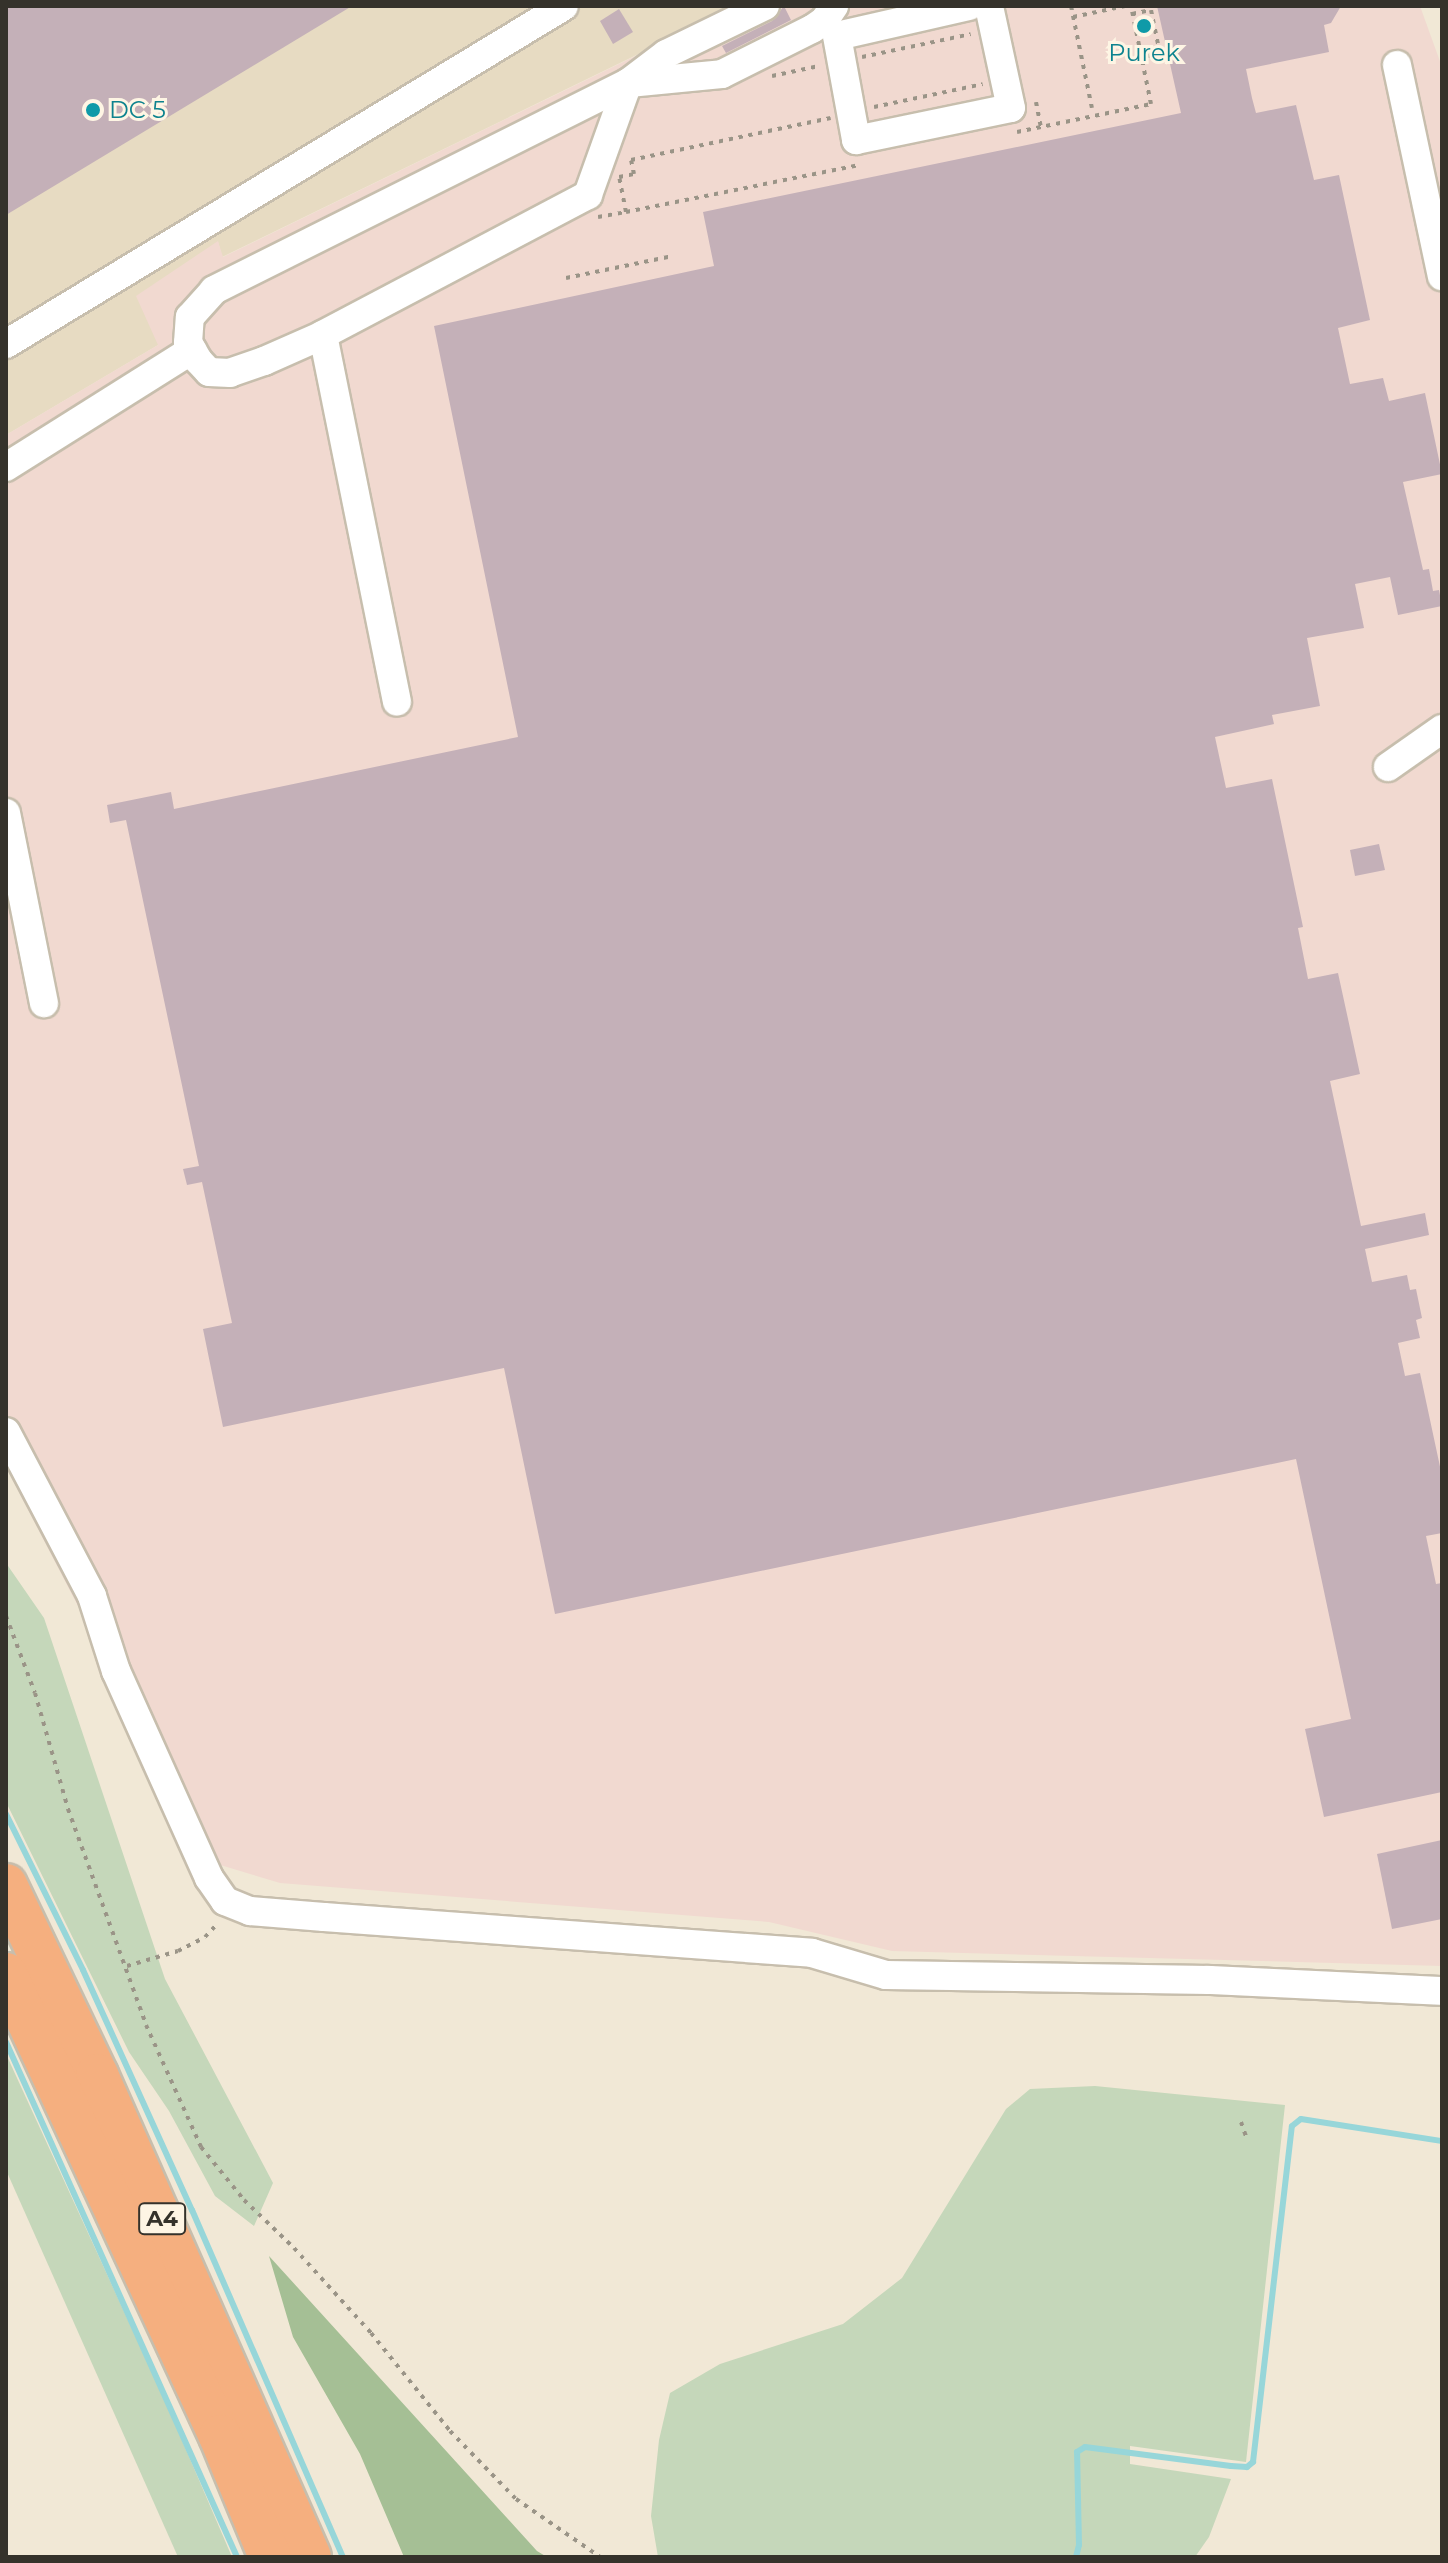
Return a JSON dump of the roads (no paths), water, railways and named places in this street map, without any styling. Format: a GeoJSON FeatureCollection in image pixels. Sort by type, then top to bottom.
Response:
{"type":"FeatureCollection","features":[{"type":"Feature","properties":{"kind":"highway","name":"A4"},"geometry":{"type":"LineString","coordinates":[[6,1885],[97,2075],[310,2557]]}},
{"type":"Feature","properties":{"kind":"highway","name":"A4"},"geometry":{"type":"LineString","coordinates":[[6,1974],[214,2422],[270,2557]]}},
{"type":"Feature","properties":{"kind":"lane"},"geometry":{"type":"LineString","coordinates":[[6,344],[564,6]]}},
{"type":"Feature","properties":{"kind":"lane"},"geometry":{"type":"LineString","coordinates":[[628,83],[588,195],[323,335],[230,373],[209,372],[192,350],[188,343],[190,317],[214,290],[628,83],[666,54],[765,6]]}},
{"type":"Feature","properties":{"kind":"lane"},"geometry":{"type":"LineString","coordinates":[[628,83],[722,74],[834,31],[969,6]]}},
{"type":"Feature","properties":{"kind":"lane"},"geometry":{"type":"LineString","coordinates":[[834,31],[856,140],[1011,108],[991,18]]}},
{"type":"Feature","properties":{"kind":"lane"},"geometry":{"type":"LineString","coordinates":[[1397,65],[1442,276]]}},
{"type":"Feature","properties":{"kind":"lane"},"geometry":{"type":"LineString","coordinates":[[323,335],[397,702]]}},
{"type":"Feature","properties":{"kind":"lane"},"geometry":{"type":"LineString","coordinates":[[6,467],[192,350]]}},
{"type":"Feature","properties":{"kind":"lane"},"geometry":{"type":"LineString","coordinates":[[1388,767],[1442,729]]}},
{"type":"Feature","properties":{"kind":"lane"},"geometry":{"type":"LineString","coordinates":[[6,813],[44,1003]]}},
{"type":"Feature","properties":{"kind":"lane"},"geometry":{"type":"LineString","coordinates":[[6,1432],[92,1596],[116,1671],[209,1878],[225,1901],[250,1911],[812,1953],[886,1975],[1209,1980],[1442,1991]]}},
{"type":"Feature","properties":{"kind":"waterway"},"geometry":{"type":"LineString","coordinates":[[6,1814],[83,1970],[192,2210],[343,2557]]}},
{"type":"Feature","properties":{"kind":"waterway"},"geometry":{"type":"LineString","coordinates":[[6,2042],[237,2557]]}},
{"type":"Feature","properties":{"kind":"waterway"},"geometry":{"type":"LineString","coordinates":[[1076,2557],[1079,2545],[1077,2452],[1085,2447],[1231,2466],[1247,2467],[1253,2462],[1292,2126],[1301,2119],[1442,2141]]}},
{"type":"Feature","properties":{"kind":"place","name":"Purek"},"geometry":{"type":"Point","coordinates":[1144,26]}},
{"type":"Feature","properties":{"kind":"place","name":"DC 5"},"geometry":{"type":"Point","coordinates":[93,110]}}]}
